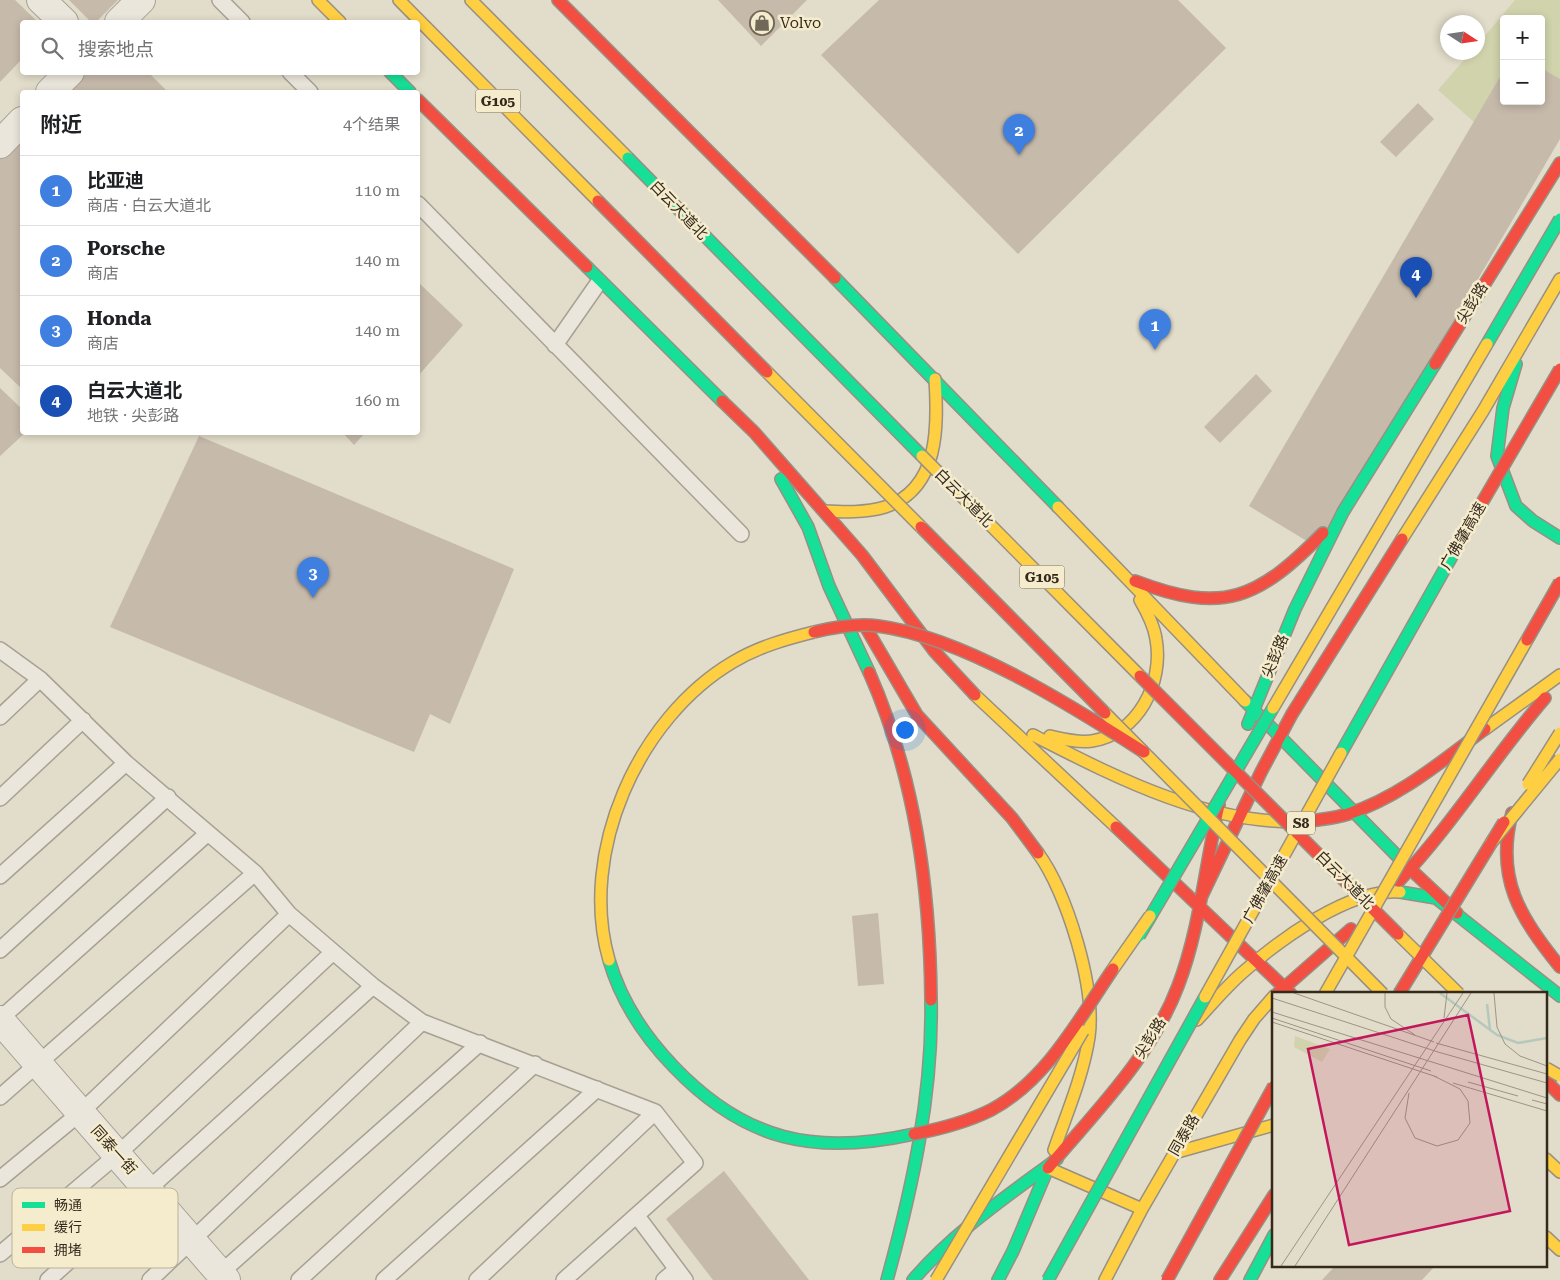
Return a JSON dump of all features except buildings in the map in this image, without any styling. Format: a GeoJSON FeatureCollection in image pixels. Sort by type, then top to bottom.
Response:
{"type":"FeatureCollection","features":[{"type":"Feature","properties":{"kind":"main road"},"geometry":{"type":"LineString","coordinates":[[318,0],[338,20]]}},
{"type":"Feature","properties":{"kind":"main road","name":"G105"},"geometry":{"type":"LineString","coordinates":[[399,0],[419,20]]}},
{"type":"Feature","properties":{"kind":"main road","name":"白云大道北"},"geometry":{"type":"LineString","coordinates":[[471,0],[1126,662],[1457,992]]}},
{"type":"Feature","properties":{"kind":"main road"},"geometry":{"type":"LineString","coordinates":[[558,0],[935,379],[1368,828],[1457,913]]}},
{"type":"Feature","properties":{"kind":"main road","name":"G105"},"geometry":{"type":"LineString","coordinates":[[420,21],[1381,992]]}},
{"type":"Feature","properties":{"kind":"main road"},"geometry":{"type":"LineString","coordinates":[[393,75],[408,90]]}},
{"type":"Feature","properties":{"kind":"main road"},"geometry":{"type":"LineString","coordinates":[[420,102],[599,282],[754,432],[862,555],[935,652],[992,713],[1052,765],[1198,904],[1258,962],[1284,992],[1411,868],[1438,837],[1522,725],[1560,682]]}},
{"type":"Feature","properties":{"kind":"main road","name":"尖彭路"},"geometry":{"type":"LineString","coordinates":[[1048,1168],[1142,1053],[1167,1011],[1185,965],[1214,824],[1230,771],[1273,659],[1295,609],[1343,512],[1560,163]]}},
{"type":"Feature","properties":{"kind":"main road"},"geometry":{"type":"LineString","coordinates":[[936,1280],[1560,219]]}},
{"type":"Feature","properties":{"kind":"main road"},"geometry":{"type":"LineString","coordinates":[[1198,904],[1260,772],[1292,714],[1483,411],[1560,279]]}},
{"type":"Feature","properties":{"kind":"main road"},"geometry":{"type":"LineString","coordinates":[[1521,346],[1503,408],[1497,456],[1516,506],[1533,521],[1560,538]]}},
{"type":"Feature","properties":{"kind":"main road","name":"广佛肇高速"},"geometry":{"type":"LineString","coordinates":[[1048,1280],[1431,591],[1560,369]]}},
{"type":"Feature","properties":{"kind":"main road"},"geometry":{"type":"LineString","coordinates":[[824,511],[854,512],[873,510],[904,499],[922,479],[937,431],[935,379]]}},
{"type":"Feature","properties":{"kind":"main road"},"geometry":{"type":"LineString","coordinates":[[754,432],[843,587]]}},
{"type":"Feature","properties":{"kind":"main road"},"geometry":{"type":"LineString","coordinates":[[1126,577],[1163,594],[1189,599],[1216,599],[1246,594],[1265,585],[1290,567],[1343,512]]}},
{"type":"Feature","properties":{"kind":"main road"},"geometry":{"type":"LineString","coordinates":[[808,528],[832,593],[855,638],[895,739],[915,819],[928,906],[933,1007],[929,1081],[919,1148],[906,1208],[887,1280]]}},
{"type":"Feature","properties":{"kind":"main road"},"geometry":{"type":"LineString","coordinates":[[992,713],[1045,735],[1066,740],[1091,741],[1122,730],[1135,718],[1144,707],[1154,685],[1157,646],[1152,621],[1126,577]]}},
{"type":"Feature","properties":{"kind":"main road"},"geometry":{"type":"LineString","coordinates":[[1326,992],[1560,582]]}},
{"type":"Feature","properties":{"kind":"main road"},"geometry":{"type":"LineString","coordinates":[[858,613],[917,715],[1012,818],[1048,867],[1066,909],[1087,981],[1089,1036],[1078,1084],[1048,1168],[1013,1251],[998,1280]]}},
{"type":"Feature","properties":{"kind":"main road"},"geometry":{"type":"LineString","coordinates":[[1144,752],[1046,692],[988,664],[931,640],[902,630],[857,625],[806,632],[757,649],[728,664],[700,684],[663,722],[636,763],[616,811],[605,852],[602,899],[606,949],[623,997],[631,1015],[667,1060],[712,1102],[735,1119],[768,1132],[833,1143],[903,1138],[978,1117],[1012,1097],[1053,1056],[1150,916]]}},
{"type":"Feature","properties":{"kind":"main road"},"geometry":{"type":"LineString","coordinates":[[992,713],[1091,765],[1155,792],[1234,814],[1284,821],[1309,821],[1347,815],[1402,788],[1560,675]]}},
{"type":"Feature","properties":{"kind":"main road"},"geometry":{"type":"LineString","coordinates":[[1401,992],[1560,733]]}},
{"type":"Feature","properties":{"kind":"main road"},"geometry":{"type":"LineString","coordinates":[[1545,734],[1522,784],[1506,828],[1504,857],[1509,887],[1519,910],[1560,967]]}},
{"type":"Feature","properties":{"kind":"main road"},"geometry":{"type":"LineString","coordinates":[[1491,843],[1560,759]]}},
{"type":"Feature","properties":{"kind":"main road"},"geometry":{"type":"LineString","coordinates":[[1156,1062],[1243,973],[1258,962],[1337,908],[1388,892],[1410,892],[1436,898],[1560,996]]}},
{"type":"Feature","properties":{"kind":"main road","name":"同泰路"},"geometry":{"type":"LineString","coordinates":[[1105,1280],[1174,1152],[1240,1040],[1254,1018],[1272,998]]}},
{"type":"Feature","properties":{"kind":"main road"},"geometry":{"type":"LineString","coordinates":[[1548,1074],[1560,1065]]}},
{"type":"Feature","properties":{"kind":"main road"},"geometry":{"type":"LineString","coordinates":[[1548,1069],[1560,1076]]}},
{"type":"Feature","properties":{"kind":"main road"},"geometry":{"type":"LineString","coordinates":[[913,1280],[930,1260],[968,1225],[1002,1198],[1048,1168],[1136,1082]]}},
{"type":"Feature","properties":{"kind":"main road"},"geometry":{"type":"LineString","coordinates":[[1548,1083],[1560,1095]]}},
{"type":"Feature","properties":{"kind":"main road"},"geometry":{"type":"LineString","coordinates":[[1167,1280],[1272,1090]]}},
{"type":"Feature","properties":{"kind":"main road"},"geometry":{"type":"LineString","coordinates":[[1174,1152],[1272,1126]]}},
{"type":"Feature","properties":{"kind":"main road"},"geometry":{"type":"LineString","coordinates":[[1548,1161],[1560,1172]]}},
{"type":"Feature","properties":{"kind":"main road"},"geometry":{"type":"LineString","coordinates":[[1048,1168],[1142,1209]]}},
{"type":"Feature","properties":{"kind":"main road"},"geometry":{"type":"LineString","coordinates":[[1220,1280],[1272,1198]]}},
{"type":"Feature","properties":{"kind":"main road"},"geometry":{"type":"LineString","coordinates":[[1250,1280],[1272,1239]]}},
{"type":"Feature","properties":{"kind":"main road"},"geometry":{"type":"LineString","coordinates":[[1548,1239],[1560,1250]]}},
{"type":"Feature","properties":{"kind":"street"},"geometry":{"type":"LineString","coordinates":[[40,0],[62,20]]}},
{"type":"Feature","properties":{"kind":"street"},"geometry":{"type":"LineString","coordinates":[[121,20],[141,0]]}},
{"type":"Feature","properties":{"kind":"street"},"geometry":{"type":"LineString","coordinates":[[52,90],[67,75]]}},
{"type":"Feature","properties":{"kind":"street"},"geometry":{"type":"LineString","coordinates":[[0,144],[20,123]]}},
{"type":"Feature","properties":{"kind":"street","name":"同泰一街"},"geometry":{"type":"LineString","coordinates":[[0,1019],[80,1113],[148,1188]]}},
{"type":"Feature","properties":{"kind":"street","name":"同泰一街"},"geometry":{"type":"LineString","coordinates":[[178,1223],[220,1277]]}},
{"type":"Feature","properties":{"kind":"lane"},"geometry":{"type":"LineString","coordinates":[[220,0],[240,20]]}},
{"type":"Feature","properties":{"kind":"lane"},"geometry":{"type":"LineString","coordinates":[[293,75],[308,90]]}},
{"type":"Feature","properties":{"kind":"lane"},"geometry":{"type":"LineString","coordinates":[[420,206],[741,534]]}},
{"type":"Feature","properties":{"kind":"lane"},"geometry":{"type":"LineString","coordinates":[[555,345],[599,282]]}},
{"type":"Feature","properties":{"kind":"lane"},"geometry":{"type":"LineString","coordinates":[[0,650],[40,679],[126,763],[255,873],[289,914],[332,952],[373,986],[422,1022],[535,1064],[655,1112],[695,1163],[564,1280]]}},
{"type":"Feature","properties":{"kind":"lane"},"geometry":{"type":"LineString","coordinates":[[0,717],[40,679]]}},
{"type":"Feature","properties":{"kind":"lane"},"geometry":{"type":"LineString","coordinates":[[0,798],[83,720]]}},
{"type":"Feature","properties":{"kind":"lane"},"geometry":{"type":"LineString","coordinates":[[0,876],[126,763]]}},
{"type":"Feature","properties":{"kind":"lane"},"geometry":{"type":"LineString","coordinates":[[0,950],[168,797]]}},
{"type":"Feature","properties":{"kind":"lane"},"geometry":{"type":"LineString","coordinates":[[0,1019],[208,833]]}},
{"type":"Feature","properties":{"kind":"lane"},"geometry":{"type":"LineString","coordinates":[[0,1097],[37,1062],[255,873]]}},
{"type":"Feature","properties":{"kind":"lane"},"geometry":{"type":"LineString","coordinates":[[0,1179],[80,1113],[289,914]]}},
{"type":"Feature","properties":{"kind":"lane"},"geometry":{"type":"LineString","coordinates":[[78,1188],[118,1154],[332,952]]}},
{"type":"Feature","properties":{"kind":"lane"},"geometry":{"type":"LineString","coordinates":[[152,1188],[373,986]]}},
{"type":"Feature","properties":{"kind":"lane"},"geometry":{"type":"LineString","coordinates":[[178,1255],[422,1022]]}},
{"type":"Feature","properties":{"kind":"lane"},"geometry":{"type":"LineString","coordinates":[[220,1277],[480,1043]]}},
{"type":"Feature","properties":{"kind":"lane"},"geometry":{"type":"LineString","coordinates":[[299,1280],[535,1064]]}},
{"type":"Feature","properties":{"kind":"lane"},"geometry":{"type":"LineString","coordinates":[[384,1280],[597,1089]]}},
{"type":"Feature","properties":{"kind":"lane"},"geometry":{"type":"LineString","coordinates":[[477,1280],[655,1112]]}},
{"type":"Feature","properties":{"kind":"lane"},"geometry":{"type":"LineString","coordinates":[[637,1216],[681,1274],[664,1280]]}},
{"type":"Feature","properties":{"kind":"lane"},"geometry":{"type":"LineString","coordinates":[[0,1254],[12,1244]]}},
{"type":"Feature","properties":{"kind":"lane"},"geometry":{"type":"LineString","coordinates":[[48,1280],[62,1268]]}},
{"type":"Feature","properties":{"kind":"lane"},"geometry":{"type":"LineString","coordinates":[[150,1280],[163,1268]]}},
{"type":"Feature","properties":{"kind":"green space"},"geometry":{"type":"Polygon","coordinates":[[[1515,0],[1560,0],[1560,118],[1528,170],[1438,90],[1464,60],[1485,60],[1485,36],[1500,18],[1500,105],[1545,105],[1545,15],[1502,15],[1515,0]]]}},
{"type":"Feature","properties":{"kind":"traffic: fast"},"geometry":{"type":"LineString","coordinates":[[393,75],[408,90]]}},
{"type":"Feature","properties":{"kind":"traffic: fast"},"geometry":{"type":"LineString","coordinates":[[628,158],[922,456]]}},
{"type":"Feature","properties":{"kind":"traffic: fast"},"geometry":{"type":"LineString","coordinates":[[1487,344],[1560,219]]}},
{"type":"Feature","properties":{"kind":"traffic: fast"},"geometry":{"type":"LineString","coordinates":[[587,267],[722,401]]}},
{"type":"Feature","properties":{"kind":"traffic: fast"},"geometry":{"type":"LineString","coordinates":[[835,278],[1058,507]]}},
{"type":"Feature","properties":{"kind":"traffic: fast"},"geometry":{"type":"LineString","coordinates":[[1248,724],[1295,609],[1343,512],[1435,364]]}},
{"type":"Feature","properties":{"kind":"traffic: fast"},"geometry":{"type":"LineString","coordinates":[[1516,364],[1503,408],[1497,456],[1516,506],[1533,521],[1560,538]]}},
{"type":"Feature","properties":{"kind":"traffic: fast"},"geometry":{"type":"LineString","coordinates":[[781,479],[808,527],[829,586],[869,672]]}},
{"type":"Feature","properties":{"kind":"traffic: fast"},"geometry":{"type":"LineString","coordinates":[[1341,753],[1483,501]]}},
{"type":"Feature","properties":{"kind":"traffic: fast"},"geometry":{"type":"LineString","coordinates":[[1245,701],[1405,864]]}},
{"type":"Feature","properties":{"kind":"traffic: fast"},"geometry":{"type":"LineString","coordinates":[[1139,936],[1273,708]]}},
{"type":"Feature","properties":{"kind":"traffic: fast"},"geometry":{"type":"LineString","coordinates":[[1400,892],[1436,898],[1560,996]]}},
{"type":"Feature","properties":{"kind":"traffic: fast"},"geometry":{"type":"LineString","coordinates":[[609,960],[627,1004],[653,1043],[674,1067],[701,1092],[728,1112],[755,1127],[813,1142],[845,1143],[914,1134]]}},
{"type":"Feature","properties":{"kind":"traffic: fast"},"geometry":{"type":"LineString","coordinates":[[1048,1280],[1205,997]]}},
{"type":"Feature","properties":{"kind":"traffic: fast"},"geometry":{"type":"LineString","coordinates":[[887,1280],[905,1211],[925,1106],[931,1036],[931,1000]]}},
{"type":"Feature","properties":{"kind":"traffic: fast"},"geometry":{"type":"LineString","coordinates":[[913,1280],[963,1231],[1057,1159]]}},
{"type":"Feature","properties":{"kind":"traffic: fast"},"geometry":{"type":"LineString","coordinates":[[998,1280],[1013,1251],[1048,1168]]}},
{"type":"Feature","properties":{"kind":"traffic: fast"},"geometry":{"type":"LineString","coordinates":[[1250,1280],[1272,1239]]}},
{"type":"Feature","properties":{"kind":"traffic: slow"},"geometry":{"type":"LineString","coordinates":[[318,0],[338,20]]}},
{"type":"Feature","properties":{"kind":"traffic: slow"},"geometry":{"type":"LineString","coordinates":[[399,0],[419,20]]}},
{"type":"Feature","properties":{"kind":"traffic: slow"},"geometry":{"type":"LineString","coordinates":[[471,0],[628,158]]}},
{"type":"Feature","properties":{"kind":"traffic: slow"},"geometry":{"type":"LineString","coordinates":[[420,21],[598,201]]}},
{"type":"Feature","properties":{"kind":"traffic: slow"},"geometry":{"type":"LineString","coordinates":[[1402,539],[1483,411],[1560,279]]}},
{"type":"Feature","properties":{"kind":"traffic: slow"},"geometry":{"type":"LineString","coordinates":[[1273,708],[1487,344]]}},
{"type":"Feature","properties":{"kind":"traffic: slow"},"geometry":{"type":"LineString","coordinates":[[767,372],[921,527]]}},
{"type":"Feature","properties":{"kind":"traffic: slow"},"geometry":{"type":"LineString","coordinates":[[824,511],[847,512],[885,507],[903,498],[916,486],[926,471],[932,453],[936,416],[935,379]]}},
{"type":"Feature","properties":{"kind":"traffic: slow"},"geometry":{"type":"LineString","coordinates":[[922,456],[1140,676]]}},
{"type":"Feature","properties":{"kind":"traffic: slow"},"geometry":{"type":"LineString","coordinates":[[1058,507],[1245,701]]}},
{"type":"Feature","properties":{"kind":"traffic: slow"},"geometry":{"type":"LineString","coordinates":[[1050,736],[1081,741],[1092,741],[1108,736],[1123,728],[1135,717],[1144,704],[1156,673],[1157,656],[1154,629],[1140,600]]}},
{"type":"Feature","properties":{"kind":"traffic: slow"},"geometry":{"type":"LineString","coordinates":[[609,960],[602,919],[602,876],[610,833],[624,792],[644,753],[669,717],[699,686],[733,662],[752,652],[814,632]]}},
{"type":"Feature","properties":{"kind":"traffic: slow"},"geometry":{"type":"LineString","coordinates":[[1326,992],[1527,640]]}},
{"type":"Feature","properties":{"kind":"traffic: slow"},"geometry":{"type":"LineString","coordinates":[[1485,729],[1560,675]]}},
{"type":"Feature","properties":{"kind":"traffic: slow"},"geometry":{"type":"LineString","coordinates":[[975,695],[1116,827]]}},
{"type":"Feature","properties":{"kind":"traffic: slow"},"geometry":{"type":"LineString","coordinates":[[1105,713],[1381,992]]}},
{"type":"Feature","properties":{"kind":"traffic: slow"},"geometry":{"type":"LineString","coordinates":[[1528,784],[1560,733]]}},
{"type":"Feature","properties":{"kind":"traffic: slow"},"geometry":{"type":"LineString","coordinates":[[1033,735],[1132,783],[1202,808],[1238,817],[1274,821],[1310,821]]}},
{"type":"Feature","properties":{"kind":"traffic: slow"},"geometry":{"type":"LineString","coordinates":[[1205,997],[1341,753]]}},
{"type":"Feature","properties":{"kind":"traffic: slow"},"geometry":{"type":"LineString","coordinates":[[1491,843],[1560,759]]}},
{"type":"Feature","properties":{"kind":"traffic: slow"},"geometry":{"type":"LineString","coordinates":[[1038,853],[1049,870],[1059,892],[1077,941],[1084,967],[1090,1016],[1089,1037],[1083,1066],[1054,1150]]}},
{"type":"Feature","properties":{"kind":"traffic: slow"},"geometry":{"type":"LineString","coordinates":[[1197,1020],[1242,973],[1295,932],[1338,907],[1359,898],[1380,893],[1400,892]]}},
{"type":"Feature","properties":{"kind":"traffic: slow"},"geometry":{"type":"LineString","coordinates":[[1113,969],[1150,916]]}},
{"type":"Feature","properties":{"kind":"traffic: slow"},"geometry":{"type":"LineString","coordinates":[[1398,934],[1457,992]]}},
{"type":"Feature","properties":{"kind":"traffic: slow"},"geometry":{"type":"LineString","coordinates":[[1105,1280],[1142,1209],[1240,1040],[1254,1019],[1272,998]]}},
{"type":"Feature","properties":{"kind":"traffic: slow"},"geometry":{"type":"LineString","coordinates":[[936,1280],[1083,1031]]}},
{"type":"Feature","properties":{"kind":"traffic: slow"},"geometry":{"type":"LineString","coordinates":[[1548,1069],[1560,1076]]}},
{"type":"Feature","properties":{"kind":"traffic: slow"},"geometry":{"type":"LineString","coordinates":[[1174,1153],[1272,1126]]}},
{"type":"Feature","properties":{"kind":"traffic: slow"},"geometry":{"type":"LineString","coordinates":[[1548,1161],[1560,1172]]}},
{"type":"Feature","properties":{"kind":"traffic: slow"},"geometry":{"type":"LineString","coordinates":[[1048,1168],[1142,1209]]}},
{"type":"Feature","properties":{"kind":"traffic: slow"},"geometry":{"type":"LineString","coordinates":[[1548,1239],[1560,1250]]}},
{"type":"Feature","properties":{"kind":"traffic: jam"},"geometry":{"type":"LineString","coordinates":[[558,0],[835,278]]}},
{"type":"Feature","properties":{"kind":"traffic: jam"},"geometry":{"type":"LineString","coordinates":[[420,102],[587,267]]}},
{"type":"Feature","properties":{"kind":"traffic: jam"},"geometry":{"type":"LineString","coordinates":[[1435,364],[1560,163]]}},
{"type":"Feature","properties":{"kind":"traffic: jam"},"geometry":{"type":"LineString","coordinates":[[598,201],[767,372]]}},
{"type":"Feature","properties":{"kind":"traffic: jam"},"geometry":{"type":"LineString","coordinates":[[1483,501],[1560,369]]}},
{"type":"Feature","properties":{"kind":"traffic: jam"},"geometry":{"type":"LineString","coordinates":[[722,401],[754,432],[862,555],[935,652],[975,695]]}},
{"type":"Feature","properties":{"kind":"traffic: jam"},"geometry":{"type":"LineString","coordinates":[[921,527],[1105,713]]}},
{"type":"Feature","properties":{"kind":"traffic: jam"},"geometry":{"type":"LineString","coordinates":[[1135,581],[1193,597],[1216,598],[1238,594],[1258,586],[1279,573],[1323,533]]}},
{"type":"Feature","properties":{"kind":"traffic: jam"},"geometry":{"type":"LineString","coordinates":[[1198,904],[1261,772],[1292,714],[1402,539]]}},
{"type":"Feature","properties":{"kind":"traffic: jam"},"geometry":{"type":"LineString","coordinates":[[1527,640],[1560,582]]}},
{"type":"Feature","properties":{"kind":"traffic: jam"},"geometry":{"type":"LineString","coordinates":[[814,632],[846,626],[870,625],[911,633],[945,644],[1016,676],[1084,714],[1144,752]]}},
{"type":"Feature","properties":{"kind":"traffic: jam"},"geometry":{"type":"LineString","coordinates":[[865,626],[917,715],[1012,818],[1038,853]]}},
{"type":"Feature","properties":{"kind":"traffic: jam"},"geometry":{"type":"LineString","coordinates":[[869,672],[885,711],[898,751],[917,833],[927,916],[931,1000]]}},
{"type":"Feature","properties":{"kind":"traffic: jam"},"geometry":{"type":"LineString","coordinates":[[1140,676],[1398,934]]}},
{"type":"Feature","properties":{"kind":"traffic: jam"},"geometry":{"type":"LineString","coordinates":[[1399,881],[1437,837],[1508,743],[1545,698]]}},
{"type":"Feature","properties":{"kind":"traffic: jam"},"geometry":{"type":"LineString","coordinates":[[1310,821],[1348,814],[1385,798],[1420,777],[1485,729]]}},
{"type":"Feature","properties":{"kind":"traffic: jam"},"geometry":{"type":"LineString","coordinates":[[1048,1168],[1138,1060],[1167,1012],[1186,964],[1192,942],[1219,805]]}},
{"type":"Feature","properties":{"kind":"traffic: jam"},"geometry":{"type":"LineString","coordinates":[[1512,813],[1507,858],[1509,878],[1523,914],[1533,931],[1560,967]]}},
{"type":"Feature","properties":{"kind":"traffic: jam"},"geometry":{"type":"LineString","coordinates":[[1400,992],[1504,822]]}},
{"type":"Feature","properties":{"kind":"traffic: jam"},"geometry":{"type":"LineString","coordinates":[[1116,827],[1289,992]]}},
{"type":"Feature","properties":{"kind":"traffic: jam"},"geometry":{"type":"LineString","coordinates":[[1405,864],[1457,913]]}},
{"type":"Feature","properties":{"kind":"traffic: jam"},"geometry":{"type":"LineString","coordinates":[[1279,992],[1351,929]]}},
{"type":"Feature","properties":{"kind":"traffic: jam"},"geometry":{"type":"LineString","coordinates":[[914,1134],[972,1118],[991,1110],[1011,1098],[1045,1066],[1074,1028],[1113,969]]}},
{"type":"Feature","properties":{"kind":"traffic: jam"},"geometry":{"type":"LineString","coordinates":[[1548,1083],[1560,1095]]}},
{"type":"Feature","properties":{"kind":"traffic: jam"},"geometry":{"type":"LineString","coordinates":[[1167,1280],[1272,1090]]}},
{"type":"Feature","properties":{"kind":"traffic: jam"},"geometry":{"type":"LineString","coordinates":[[1220,1280],[1272,1198]]}},
{"type":"Feature","properties":{"kind":"place","name":"Volvo"},"geometry":{"type":"Point","coordinates":[762,23]}},
{"type":"Feature","properties":{"kind":"place","name":"Porsche"},"geometry":{"type":"Point","coordinates":[1019,155]}},
{"type":"Feature","properties":{"kind":"place","name":"白云大道北"},"geometry":{"type":"Point","coordinates":[1416,298]}},
{"type":"Feature","properties":{"kind":"place","name":"比亚迪"},"geometry":{"type":"Point","coordinates":[1155,350]}},
{"type":"Feature","properties":{"kind":"place","name":"Honda"},"geometry":{"type":"Point","coordinates":[313,598]}}]}
